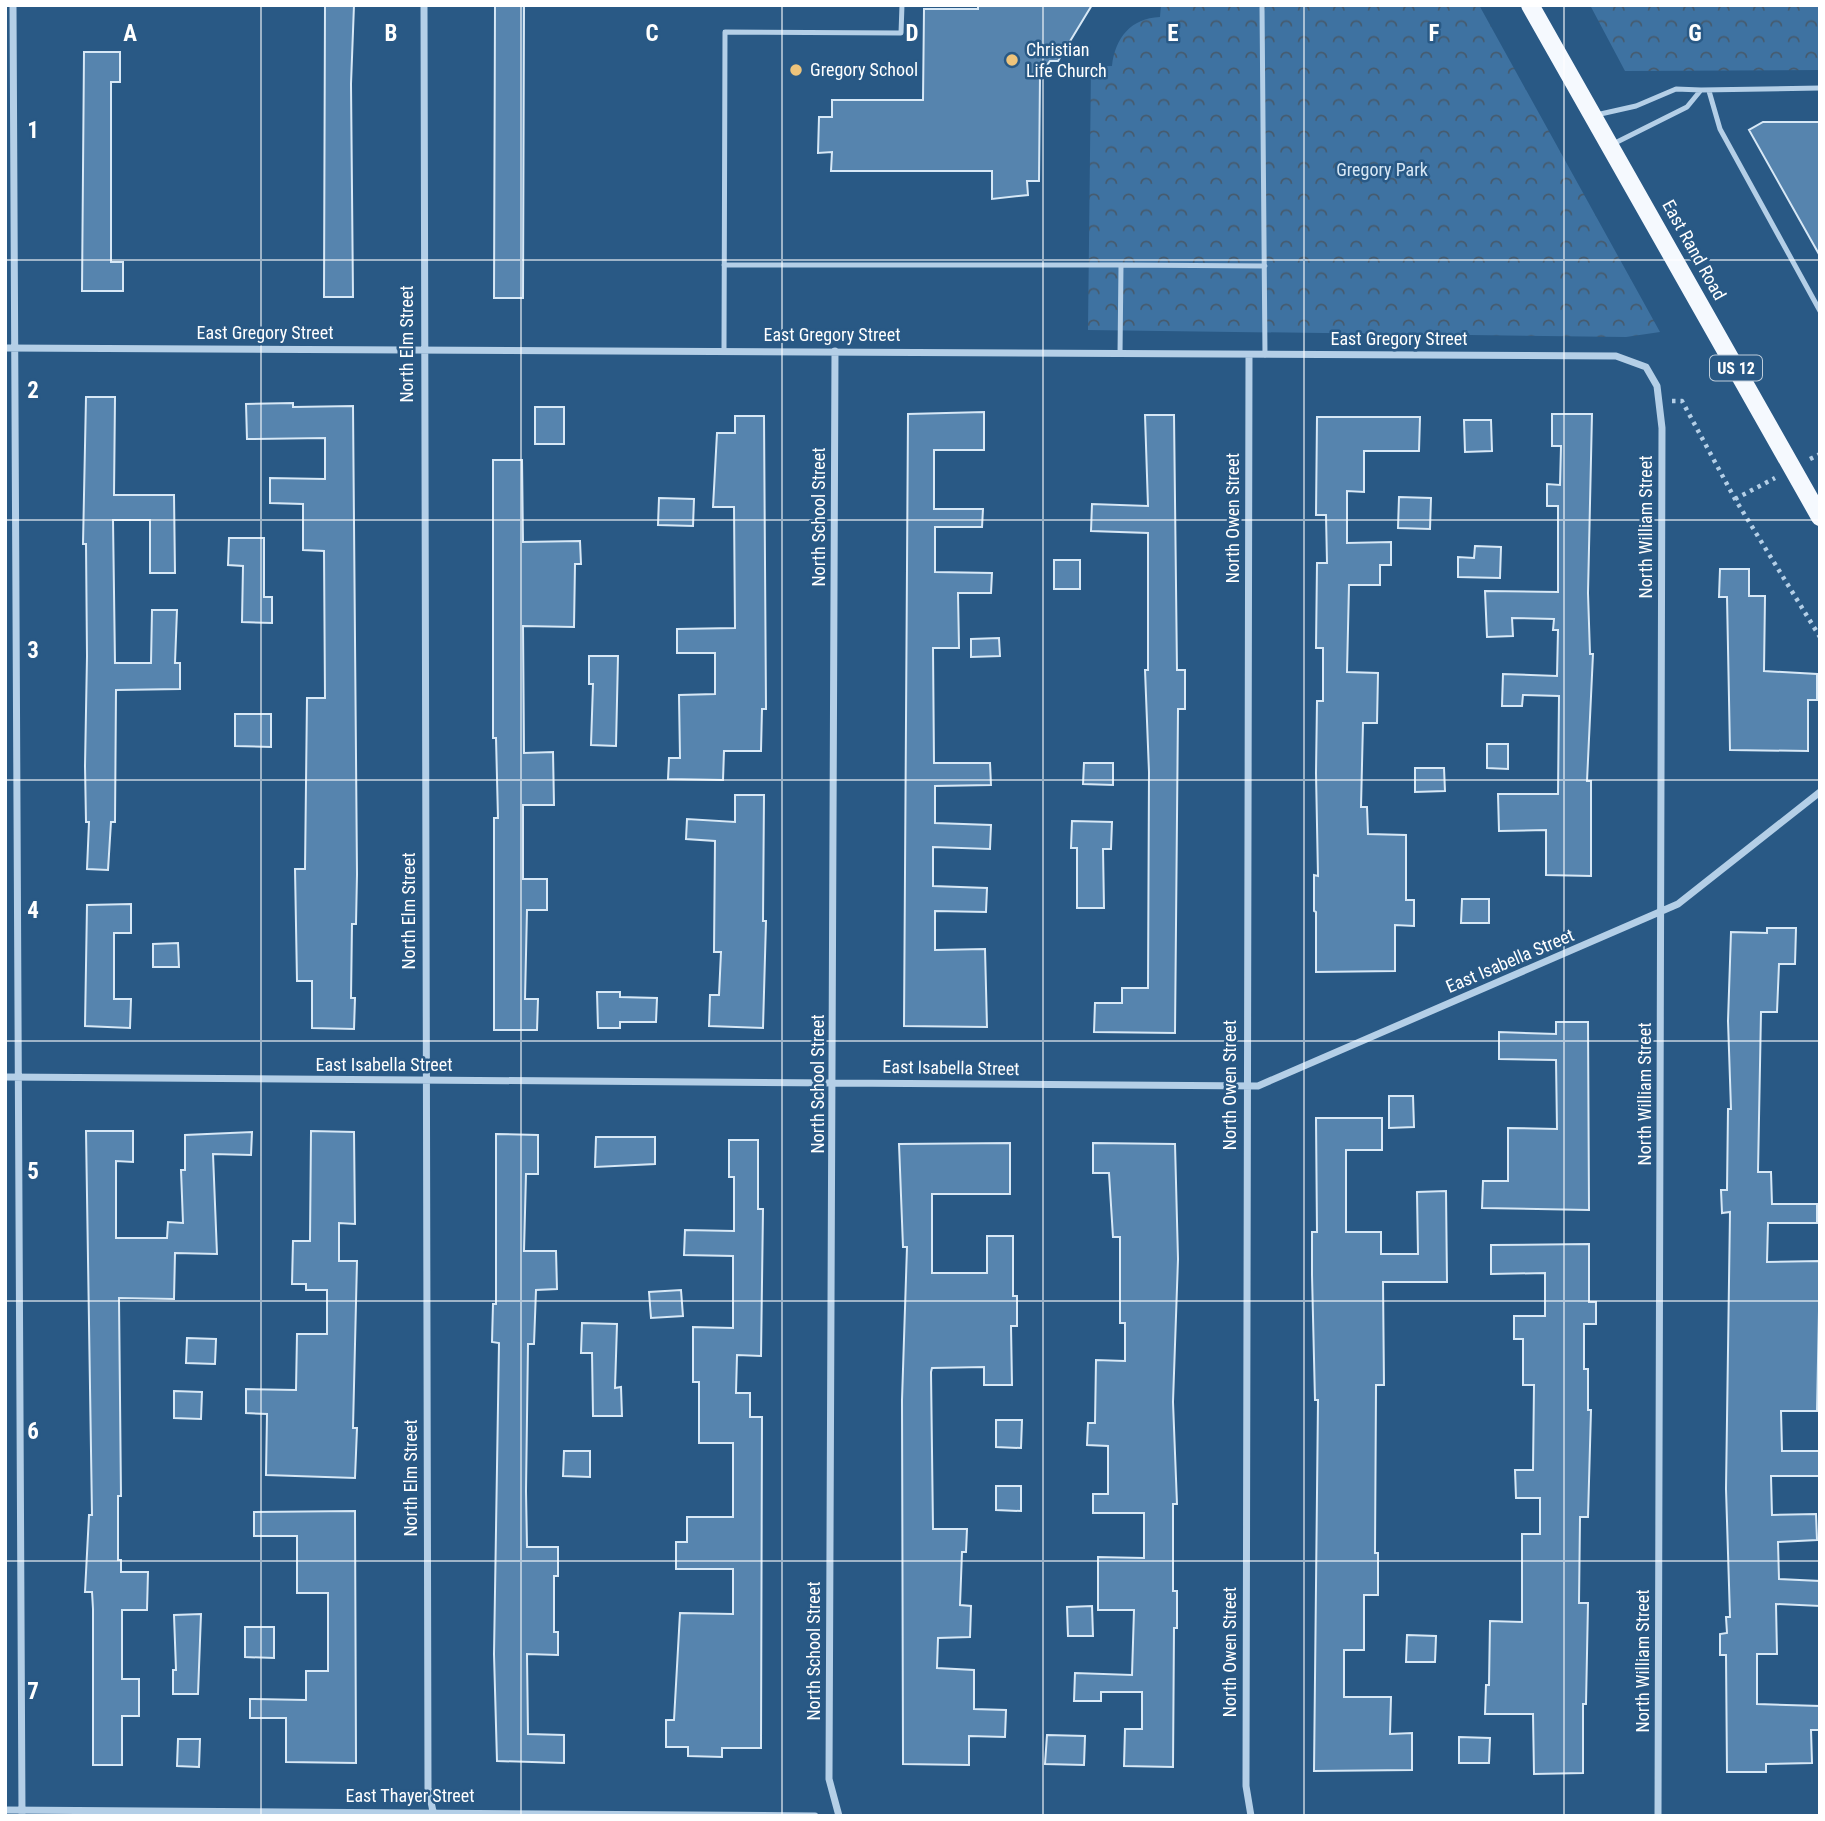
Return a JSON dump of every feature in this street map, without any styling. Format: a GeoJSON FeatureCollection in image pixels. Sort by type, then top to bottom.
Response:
{"type":"FeatureCollection","features":[{"type":"Feature","properties":{"kind":"main road","name":"East Rand Road"},"geometry":{"type":"LineString","coordinates":[[1530,5],[1820,517]]}},
{"type":"Feature","properties":{"kind":"street"},"geometry":{"type":"LineString","coordinates":[[13,5],[9,348],[22,1813]]}},
{"type":"Feature","properties":{"kind":"street","name":"North Elm Street"},"geometry":{"type":"LineString","coordinates":[[424,5],[428,1788],[433,1814]]}},
{"type":"Feature","properties":{"kind":"street","name":"East Gregory Street"},"geometry":{"type":"LineString","coordinates":[[9,348],[1616,356],[1636,361],[1652,374]]}},
{"type":"Feature","properties":{"kind":"street","name":"North School Street"},"geometry":{"type":"LineString","coordinates":[[835,351],[829,1779],[839,1816]]}},
{"type":"Feature","properties":{"kind":"street","name":"North Owen Street"},"geometry":{"type":"LineString","coordinates":[[1249,355],[1245,1786],[1251,1816]]}},
{"type":"Feature","properties":{"kind":"street","name":"North William Street"},"geometry":{"type":"LineString","coordinates":[[1652,374],[1660,400],[1658,1816]]}},
{"type":"Feature","properties":{"kind":"street","name":"East Isabella Street"},"geometry":{"type":"LineString","coordinates":[[5,1077],[1245,1087],[1266,1083],[1661,912],[1703,887],[1820,792]]}},
{"type":"Feature","properties":{"kind":"street","name":"East Thayer Street"},"geometry":{"type":"LineString","coordinates":[[5,1810],[22,1813],[815,1816]]}},
{"type":"Feature","properties":{"kind":"lane"},"geometry":{"type":"LineString","coordinates":[[724,351],[725,32],[901,33],[902,5]]}},
{"type":"Feature","properties":{"kind":"lane"},"geometry":{"type":"LineString","coordinates":[[1262,5],[1265,355]]}},
{"type":"Feature","properties":{"kind":"lane"},"geometry":{"type":"LineString","coordinates":[[1593,116],[1636,106],[1676,89],[1709,91],[1820,88]]}},
{"type":"Feature","properties":{"kind":"lane"},"geometry":{"type":"LineString","coordinates":[[1610,145],[1687,107],[1701,90]]}},
{"type":"Feature","properties":{"kind":"lane"},"geometry":{"type":"LineString","coordinates":[[1709,91],[1720,129],[1820,311]]}},
{"type":"Feature","properties":{"kind":"lane"},"geometry":{"type":"LineString","coordinates":[[724,265],[1265,266]]}},
{"type":"Feature","properties":{"kind":"lane"},"geometry":{"type":"LineString","coordinates":[[1120,354],[1121,265]]}},
{"type":"Feature","properties":{"kind":"path"},"geometry":{"type":"LineString","coordinates":[[1660,400],[1682,401],[1735,499],[1820,637]]}},
{"type":"Feature","properties":{"kind":"green space","name":"Gregory Park"},"geometry":{"type":"Polygon","coordinates":[[[1161,5],[1479,5],[1660,332],[1626,337],[1088,330],[1091,67],[1112,66],[1117,47],[1126,31],[1141,21],[1160,17],[1161,5]]]}},
{"type":"Feature","properties":{"kind":"green space"},"geometry":{"type":"Polygon","coordinates":[[[1590,5],[1820,5],[1820,70],[1625,71],[1590,5]]]}},
{"type":"Feature","properties":{"kind":"building"},"geometry":{"type":"Polygon","coordinates":[[[325,5],[354,5],[351,84],[353,297],[324,297],[325,5]]]}},
{"type":"Feature","properties":{"kind":"building"},"geometry":{"type":"Polygon","coordinates":[[[495,5],[524,5],[523,298],[494,298],[495,5]]]}},
{"type":"Feature","properties":{"kind":"building"},"geometry":{"type":"Polygon","coordinates":[[[978,5],[1092,5],[1058,61],[1050,61],[1040,75],[1039,181],[1027,181],[1028,195],[992,199],[992,171],[831,171],[832,152],[818,153],[819,117],[832,117],[832,100],[923,100],[924,9],[978,9],[978,5]]]}},
{"type":"Feature","properties":{"kind":"building"},"geometry":{"type":"Polygon","coordinates":[[[84,52],[120,52],[120,82],[111,82],[111,262],[123,262],[123,291],[82,291],[84,52]]]}},
{"type":"Feature","properties":{"kind":"building"},"geometry":{"type":"Polygon","coordinates":[[[1763,122],[1820,122],[1820,256],[1749,130],[1763,122]]]}},
{"type":"Feature","properties":{"kind":"building"},"geometry":{"type":"Polygon","coordinates":[[[86,397],[115,397],[114,495],[174,495],[175,573],[150,573],[150,520],[113,520],[115,663],[151,663],[152,610],[177,610],[175,663],[180,663],[180,689],[116,690],[115,822],[111,822],[108,870],[87,869],[89,822],[86,822],[85,766],[86,544],[83,544],[86,397]]]}},
{"type":"Feature","properties":{"kind":"building"},"geometry":{"type":"Polygon","coordinates":[[[293,403],[293,407],[353,406],[357,874],[356,924],[352,924],[351,998],[355,998],[354,1029],[312,1028],[312,981],[297,981],[295,869],[305,869],[307,698],[325,698],[324,551],[303,550],[303,504],[270,503],[270,478],[325,479],[325,438],[247,439],[246,404],[293,403]]]}},
{"type":"Feature","properties":{"kind":"building"},"geometry":{"type":"Polygon","coordinates":[[[535,407],[564,407],[564,444],[535,444],[535,407]]]}},
{"type":"Feature","properties":{"kind":"building"},"geometry":{"type":"Polygon","coordinates":[[[984,412],[984,450],[934,450],[934,509],[983,509],[982,527],[935,527],[935,572],[992,573],[991,593],[958,593],[959,648],[933,648],[934,763],[990,763],[991,785],[935,786],[935,823],[991,825],[990,849],[933,847],[933,886],[987,888],[986,912],[935,911],[935,950],[985,949],[987,1027],[904,1026],[908,414],[984,412]]]}},
{"type":"Feature","properties":{"kind":"building"},"geometry":{"type":"Polygon","coordinates":[[[1552,414],[1592,414],[1588,593],[1590,654],[1593,654],[1587,781],[1591,781],[1591,876],[1546,875],[1546,830],[1499,831],[1498,794],[1558,794],[1559,696],[1523,695],[1522,706],[1502,706],[1503,674],[1557,676],[1558,630],[1553,630],[1554,619],[1512,618],[1513,636],[1487,637],[1485,591],[1558,592],[1558,506],[1547,506],[1547,484],[1560,485],[1561,446],[1552,446],[1552,414]]]}},
{"type":"Feature","properties":{"kind":"building"},"geometry":{"type":"Polygon","coordinates":[[[1145,415],[1174,415],[1177,670],[1185,670],[1185,709],[1178,709],[1175,1033],[1094,1032],[1095,1003],[1122,1003],[1122,988],[1148,988],[1149,772],[1145,670],[1148,670],[1148,533],[1091,531],[1092,504],[1148,506],[1145,415]]]}},
{"type":"Feature","properties":{"kind":"building"},"geometry":{"type":"Polygon","coordinates":[[[735,416],[764,416],[766,709],[762,709],[761,751],[724,751],[723,780],[668,779],[669,758],[680,758],[679,695],[715,694],[715,653],[677,653],[677,629],[735,628],[734,507],[713,507],[717,433],[735,433],[735,416]]]}},
{"type":"Feature","properties":{"kind":"building"},"geometry":{"type":"Polygon","coordinates":[[[1317,417],[1420,417],[1419,451],[1364,451],[1364,492],[1347,491],[1347,543],[1391,542],[1391,565],[1380,565],[1380,585],[1349,585],[1347,672],[1378,673],[1377,723],[1363,723],[1361,807],[1367,807],[1368,834],[1406,835],[1406,900],[1414,900],[1414,926],[1395,925],[1395,971],[1316,972],[1314,875],[1318,876],[1317,701],[1323,701],[1323,648],[1316,648],[1317,563],[1327,563],[1326,515],[1316,515],[1317,417]]]}},
{"type":"Feature","properties":{"kind":"building"},"geometry":{"type":"Polygon","coordinates":[[[1464,420],[1491,420],[1492,451],[1465,452],[1464,420]]]}},
{"type":"Feature","properties":{"kind":"building"},"geometry":{"type":"Polygon","coordinates":[[[493,460],[522,460],[523,542],[580,541],[581,564],[575,564],[574,627],[523,626],[524,753],[553,752],[554,805],[523,805],[523,879],[547,879],[547,910],[527,910],[525,999],[538,999],[537,1030],[494,1030],[494,818],[498,818],[496,738],[493,738],[493,460]]]}},
{"type":"Feature","properties":{"kind":"building"},"geometry":{"type":"Polygon","coordinates":[[[1399,497],[1431,498],[1430,529],[1398,528],[1399,497]]]}},
{"type":"Feature","properties":{"kind":"building"},"geometry":{"type":"Polygon","coordinates":[[[659,498],[694,499],[693,526],[658,525],[659,498]]]}},
{"type":"Feature","properties":{"kind":"building"},"geometry":{"type":"Polygon","coordinates":[[[229,538],[264,538],[264,597],[272,597],[272,623],[242,622],[243,566],[228,565],[229,538]]]}},
{"type":"Feature","properties":{"kind":"building"},"geometry":{"type":"Polygon","coordinates":[[[1475,546],[1501,547],[1500,578],[1458,577],[1458,557],[1474,558],[1475,546]]]}},
{"type":"Feature","properties":{"kind":"building"},"geometry":{"type":"Polygon","coordinates":[[[1054,560],[1080,560],[1080,589],[1054,589],[1054,560]]]}},
{"type":"Feature","properties":{"kind":"building"},"geometry":{"type":"Polygon","coordinates":[[[1720,569],[1749,569],[1749,596],[1765,596],[1764,671],[1817,674],[1817,700],[1808,700],[1808,751],[1730,750],[1727,597],[1719,597],[1720,569]]]}},
{"type":"Feature","properties":{"kind":"building"},"geometry":{"type":"Polygon","coordinates":[[[999,638],[1000,656],[971,657],[971,639],[999,638]]]}},
{"type":"Feature","properties":{"kind":"building"},"geometry":{"type":"Polygon","coordinates":[[[589,656],[618,656],[616,746],[591,745],[593,684],[589,684],[589,656]]]}},
{"type":"Feature","properties":{"kind":"building"},"geometry":{"type":"Polygon","coordinates":[[[235,714],[271,714],[271,747],[235,746],[235,714]]]}},
{"type":"Feature","properties":{"kind":"building"},"geometry":{"type":"Polygon","coordinates":[[[1487,744],[1508,744],[1508,769],[1487,768],[1487,744]]]}},
{"type":"Feature","properties":{"kind":"building"},"geometry":{"type":"Polygon","coordinates":[[[1084,763],[1113,763],[1113,785],[1083,784],[1084,763]]]}},
{"type":"Feature","properties":{"kind":"building"},"geometry":{"type":"Polygon","coordinates":[[[1415,768],[1444,768],[1445,791],[1415,792],[1415,768]]]}},
{"type":"Feature","properties":{"kind":"building"},"geometry":{"type":"Polygon","coordinates":[[[735,795],[764,795],[763,921],[766,921],[763,1028],[709,1026],[710,995],[719,995],[721,952],[714,952],[715,841],[686,839],[687,819],[735,822],[735,795]]]}},
{"type":"Feature","properties":{"kind":"building"},"geometry":{"type":"Polygon","coordinates":[[[1072,821],[1112,822],[1111,849],[1103,849],[1104,908],[1077,908],[1077,848],[1071,848],[1072,821]]]}},
{"type":"Feature","properties":{"kind":"building"},"geometry":{"type":"Polygon","coordinates":[[[1462,899],[1489,899],[1489,923],[1461,923],[1462,899]]]}},
{"type":"Feature","properties":{"kind":"building"},"geometry":{"type":"Polygon","coordinates":[[[131,904],[131,933],[114,933],[114,999],[131,999],[130,1028],[85,1026],[87,905],[131,904]]]}},
{"type":"Feature","properties":{"kind":"building"},"geometry":{"type":"Polygon","coordinates":[[[1767,928],[1796,928],[1795,964],[1779,964],[1777,1012],[1761,1012],[1758,1172],[1771,1172],[1772,1204],[1817,1204],[1817,1223],[1768,1223],[1767,1262],[1820,1261],[1817,1411],[1781,1411],[1782,1451],[1820,1451],[1820,1476],[1771,1476],[1772,1515],[1816,1514],[1817,1540],[1778,1542],[1779,1579],[1820,1581],[1820,1606],[1776,1604],[1777,1654],[1757,1654],[1757,1704],[1820,1706],[1820,1730],[1811,1730],[1812,1763],[1766,1764],[1766,1772],[1727,1772],[1726,1655],[1720,1655],[1720,1634],[1727,1633],[1726,1617],[1730,1617],[1726,1489],[1730,1212],[1722,1213],[1721,1190],[1727,1190],[1728,1109],[1731,1109],[1728,1021],[1731,932],[1767,933],[1767,928]]]}},
{"type":"Feature","properties":{"kind":"building"},"geometry":{"type":"Polygon","coordinates":[[[178,943],[179,967],[153,967],[153,944],[178,943]]]}},
{"type":"Feature","properties":{"kind":"building"},"geometry":{"type":"Polygon","coordinates":[[[597,992],[620,992],[620,997],[657,998],[656,1022],[620,1022],[620,1028],[598,1028],[597,992]]]}},
{"type":"Feature","properties":{"kind":"building"},"geometry":{"type":"Polygon","coordinates":[[[1556,1022],[1588,1022],[1589,1210],[1482,1208],[1483,1181],[1508,1181],[1508,1128],[1557,1129],[1556,1060],[1499,1059],[1499,1032],[1556,1034],[1556,1022]]]}},
{"type":"Feature","properties":{"kind":"building"},"geometry":{"type":"Polygon","coordinates":[[[1389,1096],[1413,1096],[1414,1127],[1389,1128],[1389,1096]]]}},
{"type":"Feature","properties":{"kind":"building"},"geometry":{"type":"Polygon","coordinates":[[[1316,1118],[1382,1118],[1382,1150],[1346,1150],[1346,1232],[1381,1232],[1381,1254],[1418,1254],[1417,1192],[1446,1191],[1447,1282],[1383,1282],[1384,1385],[1376,1385],[1375,1553],[1378,1553],[1378,1595],[1364,1595],[1364,1650],[1344,1650],[1344,1697],[1391,1697],[1390,1734],[1412,1733],[1412,1770],[1314,1771],[1318,1400],[1315,1400],[1312,1232],[1317,1232],[1316,1118]]]}},
{"type":"Feature","properties":{"kind":"building"},"geometry":{"type":"Polygon","coordinates":[[[86,1131],[133,1131],[133,1162],[116,1161],[116,1238],[167,1238],[168,1222],[183,1223],[181,1170],[185,1170],[185,1135],[252,1132],[251,1155],[213,1154],[217,1254],[175,1253],[174,1299],[119,1298],[121,1496],[118,1496],[118,1560],[121,1560],[121,1572],[148,1572],[147,1610],[122,1610],[122,1679],[139,1679],[139,1716],[122,1716],[122,1765],[93,1765],[93,1609],[92,1592],[85,1592],[89,1515],[92,1515],[86,1131]]]}},
{"type":"Feature","properties":{"kind":"building"},"geometry":{"type":"Polygon","coordinates":[[[311,1131],[354,1132],[355,1224],[339,1223],[339,1261],[357,1261],[353,1428],[357,1428],[355,1478],[266,1475],[267,1414],[246,1413],[246,1389],[296,1390],[297,1334],[327,1334],[327,1290],[306,1290],[306,1284],[292,1284],[293,1241],[310,1241],[311,1131]]]}},
{"type":"Feature","properties":{"kind":"building"},"geometry":{"type":"Polygon","coordinates":[[[496,1134],[538,1135],[538,1174],[526,1174],[524,1251],[556,1251],[557,1289],[536,1290],[534,1344],[528,1344],[526,1491],[527,1547],[558,1547],[558,1576],[554,1576],[554,1632],[558,1632],[558,1655],[527,1654],[528,1734],[564,1735],[564,1763],[497,1761],[494,1654],[499,1343],[492,1342],[493,1304],[496,1304],[496,1134]]]}},
{"type":"Feature","properties":{"kind":"building"},"geometry":{"type":"Polygon","coordinates":[[[596,1137],[655,1137],[655,1164],[595,1167],[596,1137]]]}},
{"type":"Feature","properties":{"kind":"building"},"geometry":{"type":"Polygon","coordinates":[[[729,1140],[758,1140],[758,1209],[763,1209],[761,1356],[737,1355],[736,1393],[750,1393],[750,1417],[762,1417],[761,1748],[722,1748],[722,1757],[688,1756],[688,1747],[666,1747],[666,1720],[674,1720],[680,1613],[733,1614],[733,1569],[676,1569],[676,1542],[687,1542],[687,1517],[733,1517],[733,1443],[699,1443],[699,1382],[693,1382],[693,1327],[733,1328],[733,1256],[684,1255],[685,1230],[734,1231],[734,1177],[729,1177],[729,1140]]]}},
{"type":"Feature","properties":{"kind":"building"},"geometry":{"type":"Polygon","coordinates":[[[1010,1143],[1010,1194],[932,1194],[932,1273],[987,1273],[987,1236],[1013,1236],[1013,1296],[1017,1296],[1017,1326],[1011,1326],[1012,1385],[984,1385],[984,1367],[932,1368],[931,1372],[933,1529],[967,1529],[966,1552],[962,1552],[960,1605],[971,1606],[970,1637],[938,1638],[937,1668],[974,1670],[974,1709],[1006,1710],[1005,1737],[969,1736],[969,1765],[903,1764],[902,1400],[907,1247],[903,1247],[899,1144],[1010,1143]]]}},
{"type":"Feature","properties":{"kind":"building"},"geometry":{"type":"Polygon","coordinates":[[[1093,1143],[1175,1144],[1178,1259],[1173,1402],[1177,1504],[1173,1504],[1173,1591],[1177,1591],[1177,1628],[1174,1628],[1173,1767],[1124,1766],[1125,1729],[1142,1729],[1142,1692],[1101,1692],[1101,1701],[1074,1701],[1075,1673],[1132,1675],[1134,1610],[1098,1610],[1098,1557],[1144,1558],[1144,1513],[1093,1513],[1093,1494],[1108,1494],[1108,1446],[1087,1445],[1088,1423],[1095,1423],[1096,1360],[1125,1361],[1125,1323],[1120,1323],[1120,1237],[1113,1237],[1109,1173],[1093,1173],[1093,1143]]]}},
{"type":"Feature","properties":{"kind":"building"},"geometry":{"type":"Polygon","coordinates":[[[1589,1244],[1589,1302],[1596,1302],[1596,1324],[1584,1324],[1584,1369],[1588,1369],[1588,1410],[1591,1410],[1588,1517],[1580,1517],[1579,1603],[1588,1603],[1583,1773],[1534,1774],[1533,1714],[1485,1714],[1486,1685],[1489,1685],[1490,1621],[1522,1622],[1522,1534],[1540,1534],[1540,1498],[1516,1498],[1515,1470],[1533,1470],[1534,1385],[1523,1385],[1523,1339],[1514,1339],[1514,1316],[1545,1316],[1545,1273],[1491,1274],[1491,1245],[1589,1244]]]}},
{"type":"Feature","properties":{"kind":"building"},"geometry":{"type":"Polygon","coordinates":[[[681,1290],[683,1316],[651,1318],[649,1292],[681,1290]]]}},
{"type":"Feature","properties":{"kind":"building"},"geometry":{"type":"Polygon","coordinates":[[[582,1323],[617,1324],[615,1388],[621,1387],[622,1416],[593,1416],[592,1353],[581,1353],[582,1323]]]}},
{"type":"Feature","properties":{"kind":"building"},"geometry":{"type":"Polygon","coordinates":[[[187,1338],[216,1339],[215,1364],[186,1363],[187,1338]]]}},
{"type":"Feature","properties":{"kind":"building"},"geometry":{"type":"Polygon","coordinates":[[[174,1391],[202,1392],[201,1419],[174,1418],[174,1391]]]}},
{"type":"Feature","properties":{"kind":"building"},"geometry":{"type":"Polygon","coordinates":[[[996,1420],[1022,1420],[1021,1448],[996,1447],[996,1420]]]}},
{"type":"Feature","properties":{"kind":"building"},"geometry":{"type":"Polygon","coordinates":[[[564,1451],[590,1451],[590,1477],[563,1476],[564,1451]]]}},
{"type":"Feature","properties":{"kind":"building"},"geometry":{"type":"Polygon","coordinates":[[[996,1486],[1021,1486],[1021,1511],[996,1510],[996,1486]]]}},
{"type":"Feature","properties":{"kind":"building"},"geometry":{"type":"Polygon","coordinates":[[[355,1511],[356,1763],[286,1762],[286,1718],[250,1718],[250,1699],[306,1700],[306,1671],[328,1671],[328,1593],[297,1593],[297,1536],[254,1536],[254,1512],[355,1511]]]}},
{"type":"Feature","properties":{"kind":"building"},"geometry":{"type":"Polygon","coordinates":[[[1092,1606],[1093,1636],[1068,1636],[1067,1607],[1092,1606]]]}},
{"type":"Feature","properties":{"kind":"building"},"geometry":{"type":"Polygon","coordinates":[[[201,1614],[198,1694],[173,1694],[173,1670],[176,1670],[174,1615],[201,1614]]]}},
{"type":"Feature","properties":{"kind":"building"},"geometry":{"type":"Polygon","coordinates":[[[245,1627],[274,1627],[274,1658],[245,1657],[245,1627]]]}},
{"type":"Feature","properties":{"kind":"building"},"geometry":{"type":"Polygon","coordinates":[[[1407,1635],[1436,1636],[1435,1662],[1406,1662],[1407,1635]]]}},
{"type":"Feature","properties":{"kind":"building"},"geometry":{"type":"Polygon","coordinates":[[[1047,1735],[1085,1736],[1084,1765],[1045,1764],[1047,1735]]]}},
{"type":"Feature","properties":{"kind":"building"},"geometry":{"type":"Polygon","coordinates":[[[1459,1737],[1490,1738],[1489,1763],[1459,1763],[1459,1737]]]}},
{"type":"Feature","properties":{"kind":"building"},"geometry":{"type":"Polygon","coordinates":[[[178,1739],[200,1739],[199,1767],[177,1766],[178,1739]]]}},
{"type":"Feature","properties":{"kind":"place","name":"Christian Life Church"},"geometry":{"type":"Point","coordinates":[1012,60]}},
{"type":"Feature","properties":{"kind":"place","name":"Gregory School"},"geometry":{"type":"Point","coordinates":[796,70]}}]}
